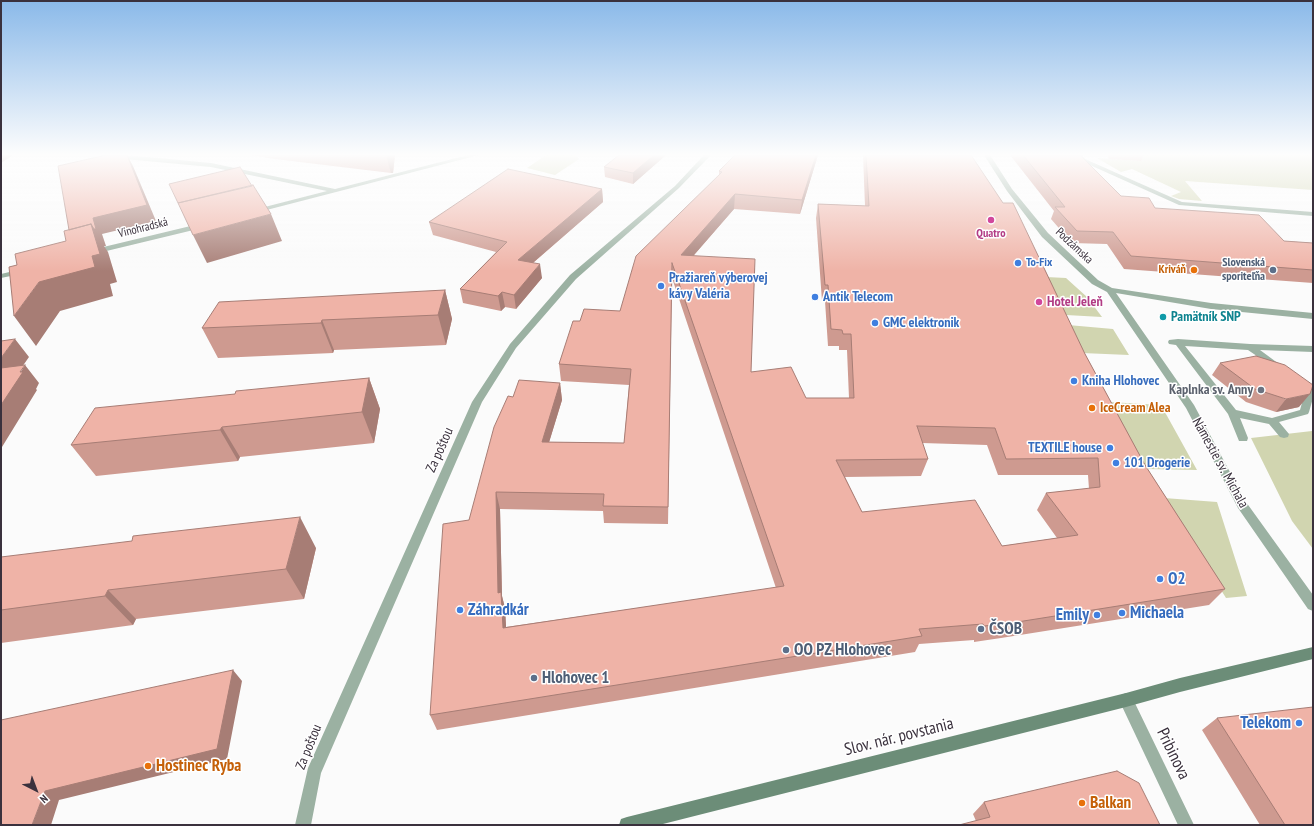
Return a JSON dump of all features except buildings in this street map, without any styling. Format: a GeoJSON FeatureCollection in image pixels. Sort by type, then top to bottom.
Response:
{"type":"FeatureCollection","features":[{"type":"Feature","properties":{"kind":"main road","name":"Slov. nár. povstania"},"geometry":{"type":"LineString","coordinates":[[627,825],[1126,700],[1180,685],[1313,653]]}},
{"type":"Feature","properties":{"kind":"street"},"geometry":{"type":"LineString","coordinates":[[250,212],[324,194]]}},
{"type":"Feature","properties":{"kind":"street","name":"Za poštou"},"geometry":{"type":"LineString","coordinates":[[303,825],[313,773],[477,402],[513,346],[573,277],[669,194]]}},
{"type":"Feature","properties":{"kind":"street","name":"Podzámska"},"geometry":{"type":"LineString","coordinates":[[1012,194],[1045,235],[1095,282],[1110,290]]}},
{"type":"Feature","properties":{"kind":"street"},"geometry":{"type":"LineString","coordinates":[[1159,194],[1181,204],[1313,214]]}},
{"type":"Feature","properties":{"kind":"street","name":"Vinohradská"},"geometry":{"type":"LineString","coordinates":[[85,255],[212,222]]}},
{"type":"Feature","properties":{"kind":"street"},"geometry":{"type":"LineString","coordinates":[[1,276],[28,269]]}},
{"type":"Feature","properties":{"kind":"street"},"geometry":{"type":"LineString","coordinates":[[1110,290],[1211,306],[1313,316]]}},
{"type":"Feature","properties":{"kind":"street","name":"Námestie sv. Michala"},"geometry":{"type":"LineString","coordinates":[[1110,290],[1190,407],[1242,505],[1313,605]]}},
{"type":"Feature","properties":{"kind":"street"},"geometry":{"type":"LineString","coordinates":[[1243,438],[1233,413],[1175,342],[1313,349]]}},
{"type":"Feature","properties":{"kind":"street"},"geometry":{"type":"LineString","coordinates":[[1250,347],[1286,374]]}},
{"type":"Feature","properties":{"kind":"street"},"geometry":{"type":"LineString","coordinates":[[1233,413],[1272,421],[1304,412],[1309,390]]}},
{"type":"Feature","properties":{"kind":"street"},"geometry":{"type":"LineString","coordinates":[[1272,421],[1284,434]]}},
{"type":"Feature","properties":{"kind":"street","name":"Pribinova"},"geometry":{"type":"LineString","coordinates":[[1126,700],[1186,825]]}},
{"type":"Feature","properties":{"kind":"green space"},"geometry":{"type":"Polygon","coordinates":[[[1177,194],[1196,194],[1202,201],[1179,199],[1171,196],[1177,194]]]}},
{"type":"Feature","properties":{"kind":"green space"},"geometry":{"type":"Polygon","coordinates":[[[1046,277],[1066,278],[1087,297],[1102,317],[1066,315],[1046,277]]]}},
{"type":"Feature","properties":{"kind":"green space"},"geometry":{"type":"Polygon","coordinates":[[[1068,325],[1113,329],[1129,355],[1082,353],[1068,325]]]}},
{"type":"Feature","properties":{"kind":"green space"},"geometry":{"type":"Polygon","coordinates":[[[1109,402],[1161,405],[1197,470],[1146,469],[1109,402]]]}},
{"type":"Feature","properties":{"kind":"green space"},"geometry":{"type":"Polygon","coordinates":[[[1312,431],[1313,549],[1292,521],[1251,438],[1312,431]]]}},
{"type":"Feature","properties":{"kind":"green space"},"geometry":{"type":"Polygon","coordinates":[[[1164,498],[1217,502],[1247,596],[1226,598],[1164,498]]]}},
{"type":"Feature","properties":{"kind":"place","name":"Quatro"},"geometry":{"type":"Point","coordinates":[991,220]}},
{"type":"Feature","properties":{"kind":"place","name":"To-Fix"},"geometry":{"type":"Point","coordinates":[1018,263]}},
{"type":"Feature","properties":{"kind":"place","name":"Kriváň"},"geometry":{"type":"Point","coordinates":[1194,270]}},
{"type":"Feature","properties":{"kind":"place","name":"Slovenská sporiteľňa"},"geometry":{"type":"Point","coordinates":[1273,270]}},
{"type":"Feature","properties":{"kind":"place","name":"Pražiareň výberovej kávy Valéria"},"geometry":{"type":"Point","coordinates":[661,286]}},
{"type":"Feature","properties":{"kind":"place","name":"Antik Telecom"},"geometry":{"type":"Point","coordinates":[815,297]}},
{"type":"Feature","properties":{"kind":"place","name":"Hotel Jeleň"},"geometry":{"type":"Point","coordinates":[1039,302]}},
{"type":"Feature","properties":{"kind":"place","name":"Pamätník SNP"},"geometry":{"type":"Point","coordinates":[1163,317]}},
{"type":"Feature","properties":{"kind":"place","name":"GMC elektronik"},"geometry":{"type":"Point","coordinates":[875,323]}},
{"type":"Feature","properties":{"kind":"place","name":"Kniha Hlohovec"},"geometry":{"type":"Point","coordinates":[1074,381]}},
{"type":"Feature","properties":{"kind":"place","name":"Kaplnka sv. Anny"},"geometry":{"type":"Point","coordinates":[1261,390]}},
{"type":"Feature","properties":{"kind":"place","name":"IceCream Alea"},"geometry":{"type":"Point","coordinates":[1092,408]}},
{"type":"Feature","properties":{"kind":"place","name":"TEXTILE house"},"geometry":{"type":"Point","coordinates":[1110,448]}},
{"type":"Feature","properties":{"kind":"place","name":"101 Drogerie"},"geometry":{"type":"Point","coordinates":[1116,463]}},
{"type":"Feature","properties":{"kind":"place","name":"O2"},"geometry":{"type":"Point","coordinates":[1160,579]}},
{"type":"Feature","properties":{"kind":"place","name":"Záhradkár"},"geometry":{"type":"Point","coordinates":[460,610]}},
{"type":"Feature","properties":{"kind":"place","name":"Michaela"},"geometry":{"type":"Point","coordinates":[1122,613]}},
{"type":"Feature","properties":{"kind":"place","name":"Emily"},"geometry":{"type":"Point","coordinates":[1097,615]}},
{"type":"Feature","properties":{"kind":"place","name":"ČSOB"},"geometry":{"type":"Point","coordinates":[981,629]}},
{"type":"Feature","properties":{"kind":"place","name":"OO PZ Hlohovec"},"geometry":{"type":"Point","coordinates":[786,650]}},
{"type":"Feature","properties":{"kind":"place","name":"Hlohovec 1"},"geometry":{"type":"Point","coordinates":[534,678]}},
{"type":"Feature","properties":{"kind":"place","name":"Telekom"},"geometry":{"type":"Point","coordinates":[1299,723]}},
{"type":"Feature","properties":{"kind":"place","name":"Hostinec Ryba"},"geometry":{"type":"Point","coordinates":[148,766]}},
{"type":"Feature","properties":{"kind":"place","name":"Balkan"},"geometry":{"type":"Point","coordinates":[1082,803]}}]}
